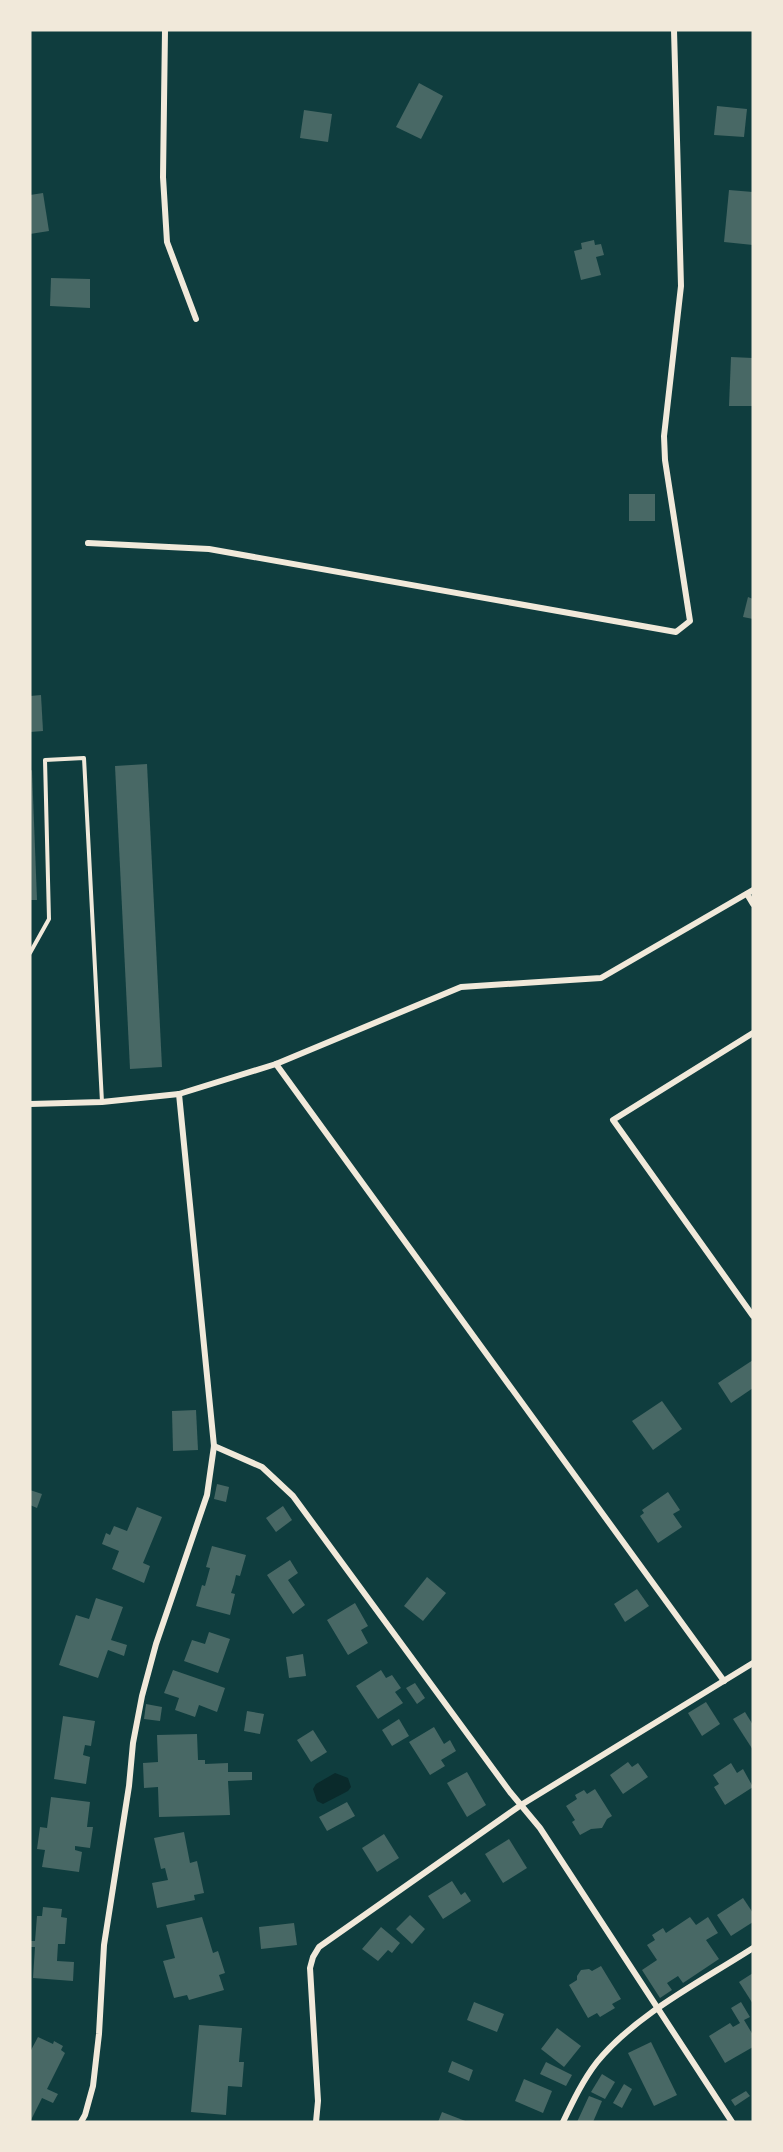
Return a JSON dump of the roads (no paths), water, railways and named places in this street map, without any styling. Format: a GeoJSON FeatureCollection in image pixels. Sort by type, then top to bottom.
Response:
{"type":"FeatureCollection","features":[{"type":"Feature","properties":{"kind":"street"},"geometry":{"type":"LineString","coordinates":[[165,30],[163,177],[167,242],[196,319]]}},
{"type":"Feature","properties":{"kind":"street"},"geometry":{"type":"LineString","coordinates":[[88,543],[209,549],[676,632],[690,621],[665,460],[664,436],[681,286],[674,30]]}},
{"type":"Feature","properties":{"kind":"street"},"geometry":{"type":"LineString","coordinates":[[30,1104],[102,1102],[179,1094],[276,1064],[461,987],[601,978],[753,890]]}},
{"type":"Feature","properties":{"kind":"street"},"geometry":{"type":"LineString","coordinates":[[747,894],[753,904]]}},
{"type":"Feature","properties":{"kind":"street"},"geometry":{"type":"LineString","coordinates":[[753,1033],[613,1120],[753,1316]]}},
{"type":"Feature","properties":{"kind":"street"},"geometry":{"type":"LineString","coordinates":[[276,1064],[724,1681]]}},
{"type":"Feature","properties":{"kind":"street"},"geometry":{"type":"LineString","coordinates":[[81,2122],[93,2086],[99,2034],[104,1945],[129,1786],[132,1743],[156,1644],[207,1495],[214,1446],[179,1094]]}},
{"type":"Feature","properties":{"kind":"street"},"geometry":{"type":"LineString","coordinates":[[214,1446],[262,1467],[293,1496],[510,1792],[540,1828],[732,2122]]}},
{"type":"Feature","properties":{"kind":"street"},"geometry":{"type":"LineString","coordinates":[[316,2122],[318,2101],[310,1968],[319,1947],[521,1805],[753,1663]]}},
{"type":"Feature","properties":{"kind":"street"},"geometry":{"type":"LineString","coordinates":[[563,2122],[575,2096],[596,2063],[618,2039],[657,2009],[753,1948]]}},
{"type":"Feature","properties":{"kind":"lane"},"geometry":{"type":"LineString","coordinates":[[30,953],[49,919],[45,760],[84,758],[102,1102]]}},
{"type":"Feature","properties":{"kind":"water"},"geometry":{"type":"Polygon","coordinates":[[[335,1773],[348,1778],[351,1787],[348,1791],[323,1804],[317,1801],[313,1789],[316,1784],[335,1773]]]}}]}
